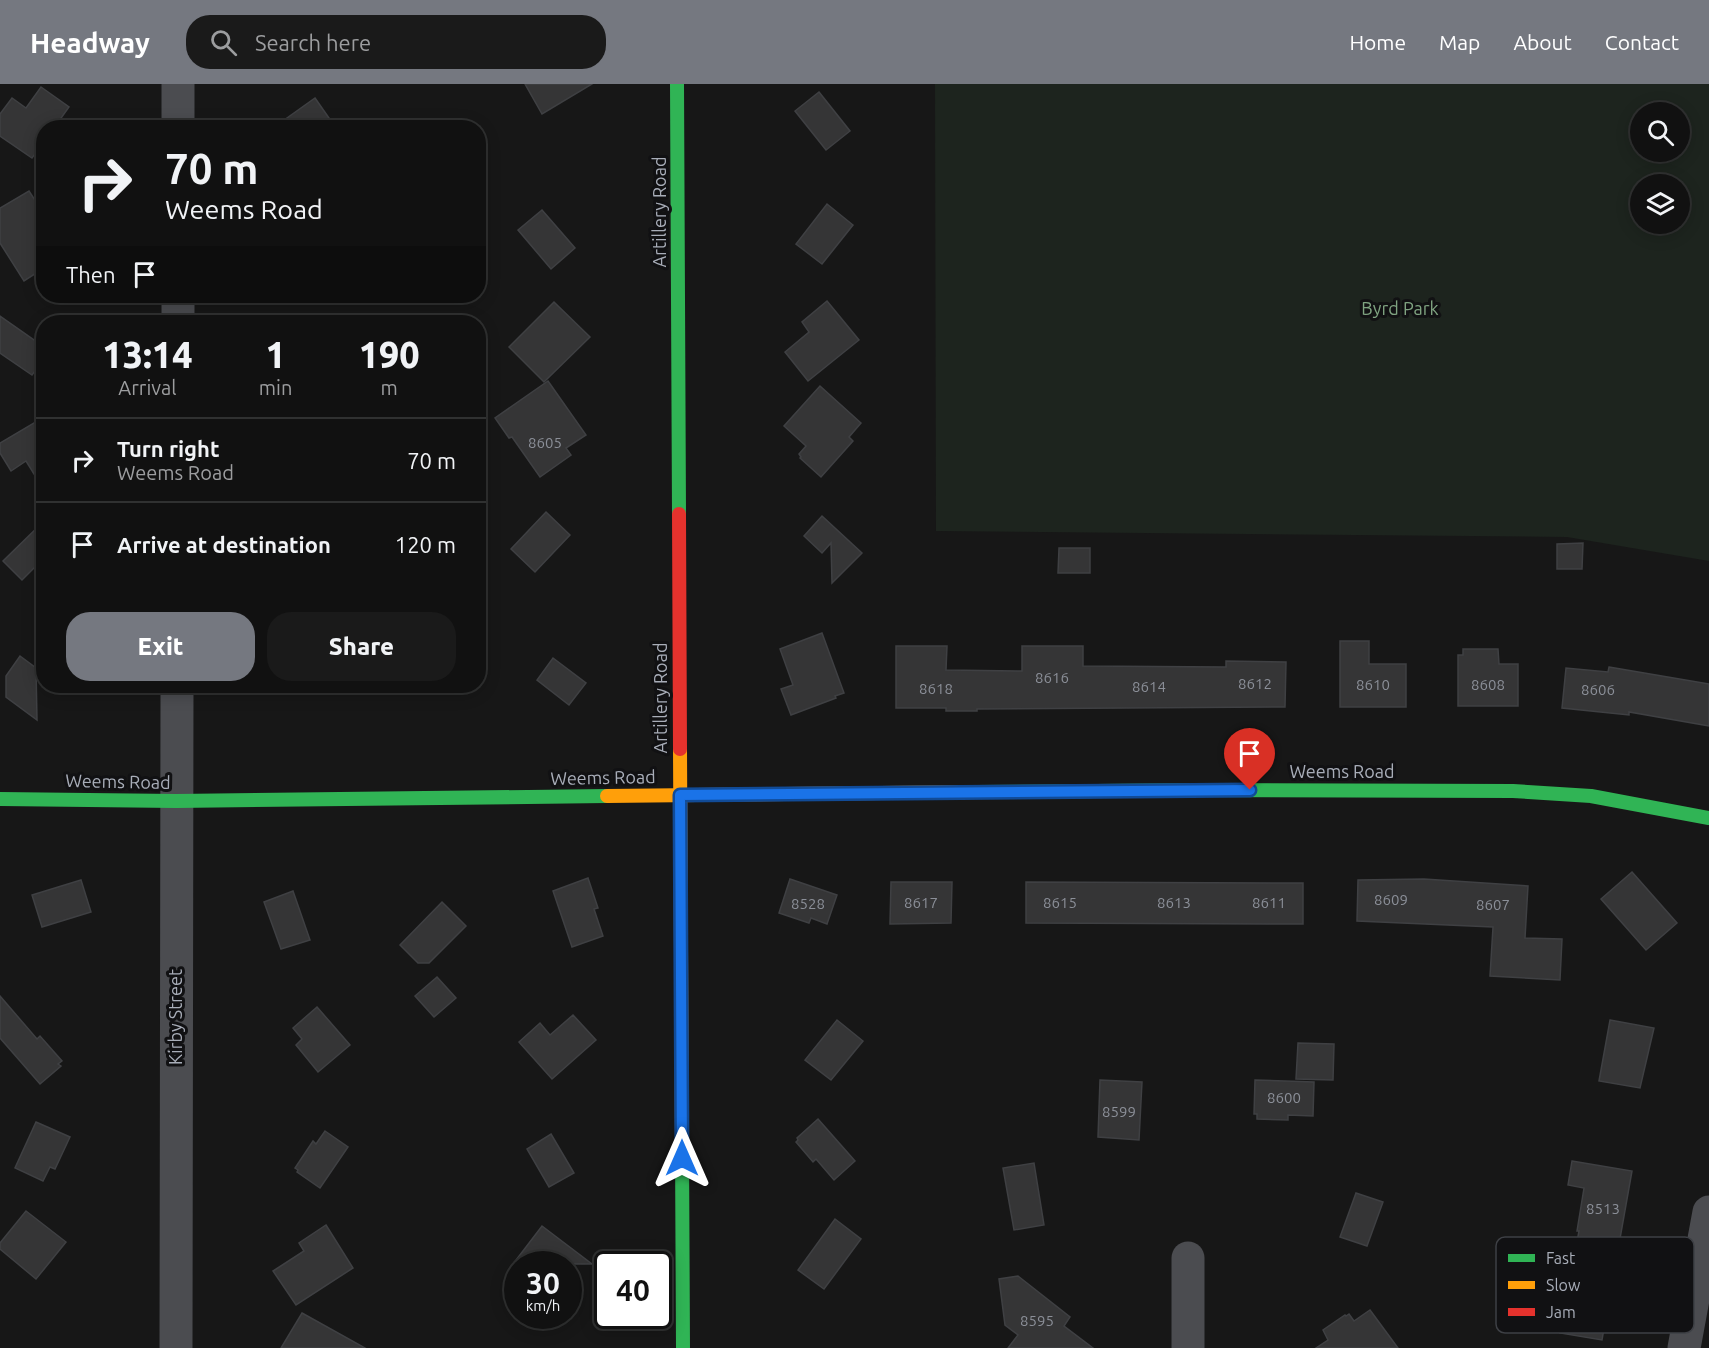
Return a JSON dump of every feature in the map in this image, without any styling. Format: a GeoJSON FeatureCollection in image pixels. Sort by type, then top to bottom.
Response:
{"type":"FeatureCollection","features":[{"type":"Feature","properties":{"kind":"street"},"geometry":{"type":"LineString","coordinates":[[178,84],[178,120]]}},
{"type":"Feature","properties":{"kind":"street","name":"Artillery Road"},"geometry":{"type":"LineString","coordinates":[[677,84],[683,1348]]}},
{"type":"Feature","properties":{"kind":"street","name":"Kirby Street"},"geometry":{"type":"LineString","coordinates":[[176,1348],[177,693]]}},
{"type":"Feature","properties":{"kind":"street","name":"Weems Road"},"geometry":{"type":"LineString","coordinates":[[0,799],[177,801],[1202,790],[1513,791],[1591,796],[1709,818]]}},
{"type":"Feature","properties":{"kind":"street"},"geometry":{"type":"LineString","coordinates":[[1694,1294],[1709,1212]]}},
{"type":"Feature","properties":{"kind":"street"},"geometry":{"type":"LineString","coordinates":[[1188,1258],[1188,1348]]}},
{"type":"Feature","properties":{"kind":"street"},"geometry":{"type":"LineString","coordinates":[[1684,1348],[1687,1333]]}},
{"type":"Feature","properties":{"kind":"green space","name":"Byrd Park"},"geometry":{"type":"Polygon","coordinates":[[[935,84],[1709,84],[1709,561],[1567,537],[936,531],[935,84]]]}},
{"type":"Feature","properties":{"kind":"building"},"geometry":{"type":"Polygon","coordinates":[[[525,84],[592,84],[542,114],[525,84]]]}},
{"type":"Feature","properties":{"kind":"building"},"geometry":{"type":"Polygon","coordinates":[[[41,87],[69,107],[60,120],[36,120],[36,153],[32,158],[0,136],[0,114],[12,98],[26,108],[41,87]]]}},
{"type":"Feature","properties":{"kind":"building"},"geometry":{"type":"Polygon","coordinates":[[[819,92],[850,131],[826,150],[795,111],[819,92]]]}},
{"type":"Feature","properties":{"kind":"building"},"geometry":{"type":"Polygon","coordinates":[[[315,98],[330,120],[284,120],[315,98]]]}},
{"type":"Feature","properties":{"kind":"building"},"geometry":{"type":"Polygon","coordinates":[[[29,191],[36,202],[36,273],[24,281],[0,243],[0,208],[29,191]]]}},
{"type":"Feature","properties":{"kind":"building"},"geometry":{"type":"Polygon","coordinates":[[[827,204],[853,225],[822,264],[796,244],[827,204]]]}},
{"type":"Feature","properties":{"kind":"building"},"geometry":{"type":"Polygon","coordinates":[[[542,210],[575,248],[551,269],[518,230],[542,210]]]}},
{"type":"Feature","properties":{"kind":"building"},"geometry":{"type":"Polygon","coordinates":[[[827,301],[859,340],[808,381],[785,352],[809,332],[802,322],[827,301]]]}},
{"type":"Feature","properties":{"kind":"building"},"geometry":{"type":"Polygon","coordinates":[[[554,302],[590,337],[544,382],[509,347],[554,302]]]}},
{"type":"Feature","properties":{"kind":"building"},"geometry":{"type":"Polygon","coordinates":[[[0,316],[36,341],[36,370],[32,375],[0,353],[0,316]]]}},
{"type":"Feature","properties":{"kind":"building"},"geometry":{"type":"Polygon","coordinates":[[[548,381],[586,435],[566,448],[571,455],[540,477],[512,437],[509,438],[495,418],[548,381]]]}},
{"type":"Feature","properties":{"kind":"building"},"geometry":{"type":"Polygon","coordinates":[[[820,386],[861,423],[849,437],[853,441],[821,477],[800,458],[799,454],[806,446],[784,426],[820,386]]]}},
{"type":"Feature","properties":{"kind":"building"},"geometry":{"type":"Polygon","coordinates":[[[36,422],[36,477],[26,461],[11,471],[0,453],[0,443],[36,422]]]}},
{"type":"Feature","properties":{"kind":"building"},"geometry":{"type":"Polygon","coordinates":[[[546,512],[570,535],[535,572],[511,549],[546,512]]]}},
{"type":"Feature","properties":{"kind":"building"},"geometry":{"type":"Polygon","coordinates":[[[822,516],[862,553],[832,583],[831,543],[822,553],[804,536],[822,516]]]}},
{"type":"Feature","properties":{"kind":"building"},"geometry":{"type":"Polygon","coordinates":[[[36,529],[36,566],[22,580],[3,561],[36,529]]]}},
{"type":"Feature","properties":{"kind":"building"},"geometry":{"type":"Polygon","coordinates":[[[1583,543],[1582,569],[1557,569],[1557,544],[1583,543]]]}},
{"type":"Feature","properties":{"kind":"building"},"geometry":{"type":"Polygon","coordinates":[[[1059,548],[1090,548],[1090,573],[1058,573],[1059,548]]]}},
{"type":"Feature","properties":{"kind":"building"},"geometry":{"type":"Polygon","coordinates":[[[822,633],[844,693],[791,715],[781,689],[793,685],[780,649],[822,633]]]}},
{"type":"Feature","properties":{"kind":"building"},"geometry":{"type":"Polygon","coordinates":[[[1340,641],[1369,641],[1369,664],[1406,664],[1406,707],[1340,707],[1340,641]]]}},
{"type":"Feature","properties":{"kind":"building"},"geometry":{"type":"Polygon","coordinates":[[[896,646],[947,646],[946,670],[1022,671],[1022,646],[1083,646],[1083,666],[1226,667],[1226,661],[1286,662],[1285,707],[977,709],[977,711],[946,711],[946,708],[896,708],[896,646]]]}},
{"type":"Feature","properties":{"kind":"building"},"geometry":{"type":"Polygon","coordinates":[[[1463,649],[1498,649],[1499,664],[1518,664],[1518,706],[1458,706],[1458,655],[1463,655],[1463,649]]]}},
{"type":"Feature","properties":{"kind":"building"},"geometry":{"type":"Polygon","coordinates":[[[20,656],[36,668],[37,720],[6,697],[6,676],[20,656]]]}},
{"type":"Feature","properties":{"kind":"building"},"geometry":{"type":"Polygon","coordinates":[[[553,658],[586,683],[569,705],[537,680],[553,658]]]}},
{"type":"Feature","properties":{"kind":"building"},"geometry":{"type":"Polygon","coordinates":[[[1609,667],[1709,684],[1709,726],[1629,712],[1629,715],[1562,708],[1566,668],[1608,672],[1609,667]]]}},
{"type":"Feature","properties":{"kind":"building"},"geometry":{"type":"Polygon","coordinates":[[[1632,872],[1677,923],[1646,950],[1601,899],[1632,872]]]}},
{"type":"Feature","properties":{"kind":"building"},"geometry":{"type":"Polygon","coordinates":[[[588,878],[598,908],[594,909],[603,936],[572,947],[553,891],[588,878]]]}},
{"type":"Feature","properties":{"kind":"building"},"geometry":{"type":"Polygon","coordinates":[[[790,879],[837,895],[827,924],[811,918],[809,923],[779,913],[790,879]]]}},
{"type":"Feature","properties":{"kind":"building"},"geometry":{"type":"Polygon","coordinates":[[[1424,879],[1528,886],[1525,938],[1562,939],[1560,980],[1490,976],[1493,927],[1357,921],[1358,880],[1424,879]]]}},
{"type":"Feature","properties":{"kind":"building"},"geometry":{"type":"Polygon","coordinates":[[[81,880],[91,912],[42,927],[32,895],[81,880]]]}},
{"type":"Feature","properties":{"kind":"building"},"geometry":{"type":"Polygon","coordinates":[[[891,882],[952,882],[951,923],[890,924],[891,882]]]}},
{"type":"Feature","properties":{"kind":"building"},"geometry":{"type":"Polygon","coordinates":[[[1026,882],[1303,883],[1303,924],[1026,923],[1026,882]]]}},
{"type":"Feature","properties":{"kind":"building"},"geometry":{"type":"Polygon","coordinates":[[[293,891],[310,940],[281,949],[264,902],[293,891]]]}},
{"type":"Feature","properties":{"kind":"building"},"geometry":{"type":"Polygon","coordinates":[[[442,902],[466,926],[429,963],[418,963],[400,945],[442,902]]]}},
{"type":"Feature","properties":{"kind":"building"},"geometry":{"type":"Polygon","coordinates":[[[437,977],[456,998],[434,1017],[415,996],[437,977]]]}},
{"type":"Feature","properties":{"kind":"building"},"geometry":{"type":"Polygon","coordinates":[[[0,996],[37,1039],[40,1036],[62,1061],[58,1064],[61,1066],[40,1084],[0,1038],[0,996]]]}},
{"type":"Feature","properties":{"kind":"building"},"geometry":{"type":"Polygon","coordinates":[[[317,1007],[350,1045],[318,1072],[296,1045],[302,1039],[293,1028],[317,1007]]]}},
{"type":"Feature","properties":{"kind":"building"},"geometry":{"type":"Polygon","coordinates":[[[573,1015],[596,1040],[552,1079],[519,1042],[540,1023],[550,1035],[573,1015]]]}},
{"type":"Feature","properties":{"kind":"building"},"geometry":{"type":"Polygon","coordinates":[[[837,1020],[863,1041],[831,1080],[805,1060],[837,1020]]]}},
{"type":"Feature","properties":{"kind":"building"},"geometry":{"type":"Polygon","coordinates":[[[1610,1020],[1654,1028],[1640,1088],[1599,1081],[1610,1020]]]}},
{"type":"Feature","properties":{"kind":"building"},"geometry":{"type":"Polygon","coordinates":[[[1298,1043],[1334,1044],[1333,1080],[1296,1079],[1298,1043]]]}},
{"type":"Feature","properties":{"kind":"building"},"geometry":{"type":"Polygon","coordinates":[[[1100,1080],[1142,1082],[1139,1140],[1098,1137],[1100,1080]]]}},
{"type":"Feature","properties":{"kind":"building"},"geometry":{"type":"Polygon","coordinates":[[[1255,1080],[1314,1082],[1313,1116],[1288,1115],[1288,1120],[1257,1119],[1257,1114],[1254,1114],[1255,1080]]]}},
{"type":"Feature","properties":{"kind":"building"},"geometry":{"type":"Polygon","coordinates":[[[818,1119],[855,1161],[834,1180],[816,1159],[813,1162],[796,1142],[797,1138],[818,1119]]]}},
{"type":"Feature","properties":{"kind":"building"},"geometry":{"type":"Polygon","coordinates":[[[36,1122],[70,1137],[55,1169],[50,1167],[43,1181],[15,1168],[36,1122]]]}},
{"type":"Feature","properties":{"kind":"building"},"geometry":{"type":"Polygon","coordinates":[[[325,1131],[348,1147],[320,1188],[297,1172],[295,1168],[313,1141],[316,1144],[325,1131]]]}},
{"type":"Feature","properties":{"kind":"building"},"geometry":{"type":"Polygon","coordinates":[[[551,1134],[574,1173],[549,1187],[527,1149],[551,1134]]]}},
{"type":"Feature","properties":{"kind":"building"},"geometry":{"type":"Polygon","coordinates":[[[1572,1161],[1632,1171],[1620,1237],[1578,1237],[1584,1188],[1568,1185],[1572,1161]]]}},
{"type":"Feature","properties":{"kind":"building"},"geometry":{"type":"Polygon","coordinates":[[[1034,1163],[1044,1225],[1014,1230],[1003,1168],[1034,1163]]]}},
{"type":"Feature","properties":{"kind":"building"},"geometry":{"type":"Polygon","coordinates":[[[1356,1193],[1383,1202],[1367,1246],[1340,1237],[1356,1193]]]}},
{"type":"Feature","properties":{"kind":"building"},"geometry":{"type":"Polygon","coordinates":[[[26,1211],[66,1242],[36,1279],[0,1249],[0,1243],[26,1211]]]}},
{"type":"Feature","properties":{"kind":"building"},"geometry":{"type":"Polygon","coordinates":[[[835,1219],[861,1239],[824,1289],[798,1270],[835,1219]]]}},
{"type":"Feature","properties":{"kind":"building"},"geometry":{"type":"Polygon","coordinates":[[[326,1225],[353,1268],[296,1305],[273,1271],[304,1251],[299,1243],[326,1225]]]}},
{"type":"Feature","properties":{"kind":"building"},"geometry":{"type":"Polygon","coordinates":[[[542,1226],[575,1251],[523,1251],[542,1226]]]}},
{"type":"Feature","properties":{"kind":"building"},"geometry":{"type":"Polygon","coordinates":[[[582,1256],[592,1264],[582,1264],[582,1256]]]}},
{"type":"Feature","properties":{"kind":"building"},"geometry":{"type":"Polygon","coordinates":[[[1018,1276],[1070,1317],[1064,1326],[1093,1348],[1008,1348],[1018,1335],[1005,1325],[999,1279],[1018,1276]]]}},
{"type":"Feature","properties":{"kind":"building"},"geometry":{"type":"Polygon","coordinates":[[[1370,1310],[1398,1348],[1316,1348],[1328,1340],[1323,1330],[1345,1315],[1349,1314],[1354,1321],[1370,1310]]]}},
{"type":"Feature","properties":{"kind":"building"},"geometry":{"type":"Polygon","coordinates":[[[302,1313],[365,1348],[281,1348],[302,1313]]]}},
{"type":"Feature","properties":{"kind":"building"},"geometry":{"type":"Polygon","coordinates":[[[1560,1333],[1603,1333],[1602,1340],[1560,1333]]]}},
{"type":"Feature","properties":{"kind":"traffic: fast"},"geometry":{"type":"LineString","coordinates":[[677,84],[679,514]]}},
{"type":"Feature","properties":{"kind":"traffic: fast"},"geometry":{"type":"LineString","coordinates":[[976,792],[1513,791],[1591,796],[1709,818]]}},
{"type":"Feature","properties":{"kind":"traffic: fast"},"geometry":{"type":"LineString","coordinates":[[0,799],[176,801],[607,796]]}},
{"type":"Feature","properties":{"kind":"traffic: fast"},"geometry":{"type":"LineString","coordinates":[[682,1146],[683,1348]]}},
{"type":"Feature","properties":{"kind":"traffic: slow"},"geometry":{"type":"LineString","coordinates":[[680,749],[682,1146]]}},
{"type":"Feature","properties":{"kind":"traffic: slow"},"geometry":{"type":"LineString","coordinates":[[607,796],[976,792]]}},
{"type":"Feature","properties":{"kind":"traffic: jam"},"geometry":{"type":"LineString","coordinates":[[679,514],[680,749]]}},
{"type":"Feature","properties":{"kind":"route"},"geometry":{"type":"LineString","coordinates":[[682,1158],[680,795],[1250,790]]}}]}
